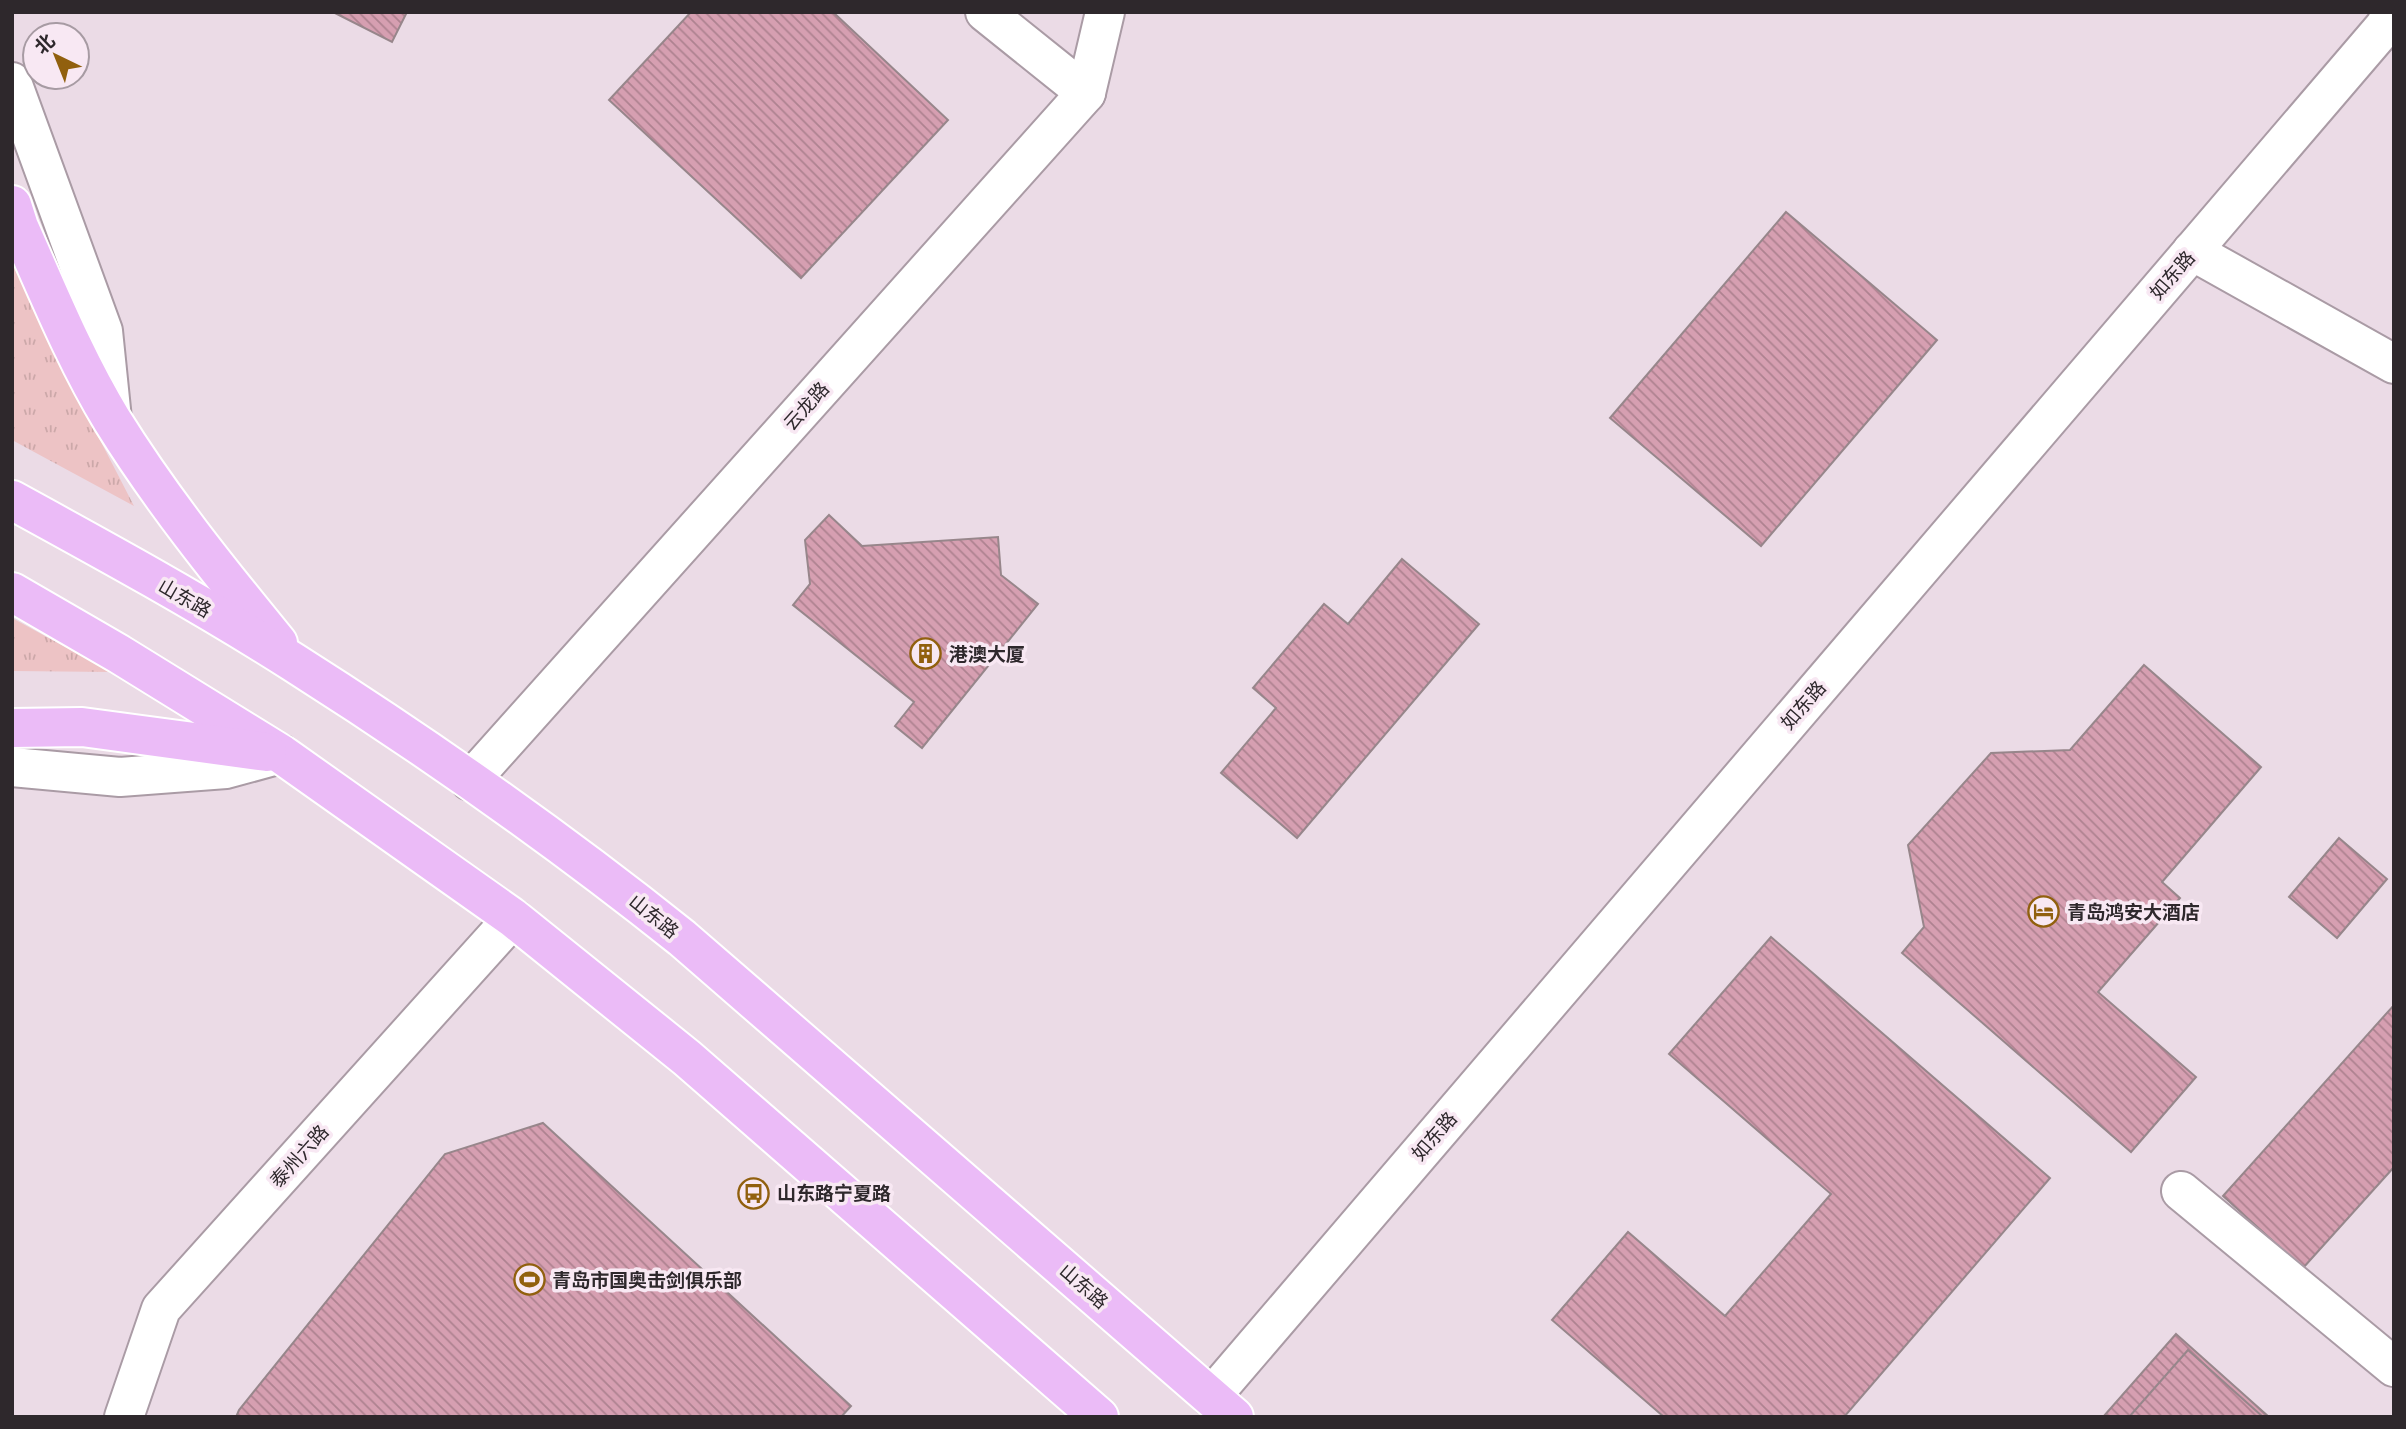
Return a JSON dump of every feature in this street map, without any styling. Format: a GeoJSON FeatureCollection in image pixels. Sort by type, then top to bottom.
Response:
{"type":"FeatureCollection","features":[{"type":"Feature","properties":{"kind":"main road"},"geometry":{"type":"LineString","coordinates":[[12,205],[19,227],[85,371],[112,419],[179,520],[292,661]]}},
{"type":"Feature","properties":{"kind":"main road","name":"山东路"},"geometry":{"type":"LineString","coordinates":[[12,500],[292,661],[596,870],[682,938],[1223,1407]]}},
{"type":"Feature","properties":{"kind":"main road"},"geometry":{"type":"LineString","coordinates":[[12,592],[281,754],[513,918],[687,1058],[1099,1417]]}},
{"type":"Feature","properties":{"kind":"main road"},"geometry":{"type":"LineString","coordinates":[[12,728],[82,727],[281,754]]}},
{"type":"Feature","properties":{"kind":"street"},"geometry":{"type":"LineString","coordinates":[[985,12],[1086,93]]}},
{"type":"Feature","properties":{"kind":"street","name":"云龙路"},"geometry":{"type":"LineString","coordinates":[[470,781],[1086,93],[1105,12]]}},
{"type":"Feature","properties":{"kind":"street","name":"如东路"},"geometry":{"type":"LineString","coordinates":[[1223,1407],[2192,251],[2382,20]]}},
{"type":"Feature","properties":{"kind":"street"},"geometry":{"type":"LineString","coordinates":[[12,82],[103,331],[112,419]]}},
{"type":"Feature","properties":{"kind":"street"},"geometry":{"type":"LineString","coordinates":[[2192,251],[2394,364]]}},
{"type":"Feature","properties":{"kind":"street"},"geometry":{"type":"LineString","coordinates":[[12,767],[120,777],[226,769],[281,754]]}},
{"type":"Feature","properties":{"kind":"street","name":"泰州六路"},"geometry":{"type":"LineString","coordinates":[[124,1417],[161,1309],[513,918]]}},
{"type":"Feature","properties":{"kind":"street"},"geometry":{"type":"LineString","coordinates":[[2181,1191],[2394,1367]]}},
{"type":"Feature","properties":{"kind":"green space"},"geometry":{"type":"Polygon","coordinates":[[[12,251],[33,310],[134,506],[12,440],[12,251]]]}},
{"type":"Feature","properties":{"kind":"green space"},"geometry":{"type":"Polygon","coordinates":[[[12,618],[111,672],[12,671],[12,618]]]}},
{"type":"Feature","properties":{"kind":"building"},"geometry":{"type":"Polygon","coordinates":[[[333,12],[407,12],[392,42],[333,12]]]}},
{"type":"Feature","properties":{"kind":"building"},"geometry":{"type":"Polygon","coordinates":[[[691,12],[833,12],[948,120],[801,278],[609,100],[691,12]]]}},
{"type":"Feature","properties":{"kind":"building"},"geometry":{"type":"Polygon","coordinates":[[[1786,212],[1937,340],[1761,546],[1610,418],[1786,212]]]}},
{"type":"Feature","properties":{"kind":"building","name":"港澳大厦"},"geometry":{"type":"Polygon","coordinates":[[[829,515],[862,546],[998,537],[1001,575],[1038,604],[922,748],[895,726],[914,702],[793,605],[810,584],[805,540],[829,515]]]}},
{"type":"Feature","properties":{"kind":"building"},"geometry":{"type":"Polygon","coordinates":[[[1402,559],[1479,624],[1297,838],[1221,773],[1276,708],[1253,688],[1324,604],[1348,624],[1402,559]]]}},
{"type":"Feature","properties":{"kind":"building","name":"青岛鸿安大酒店"},"geometry":{"type":"Polygon","coordinates":[[[2144,665],[2261,767],[2162,882],[2180,898],[2098,992],[2196,1077],[2131,1152],[1902,953],[1924,927],[1908,845],[1991,753],[2070,750],[2144,665]]]}},
{"type":"Feature","properties":{"kind":"building"},"geometry":{"type":"Polygon","coordinates":[[[2339,838],[2387,879],[2337,938],[2289,897],[2339,838]]]}},
{"type":"Feature","properties":{"kind":"building"},"geometry":{"type":"Polygon","coordinates":[[[1771,937],[2050,1178],[1844,1417],[1664,1417],[1552,1320],[1628,1232],[1725,1316],[1831,1194],[1669,1054],[1771,937]]]}},
{"type":"Feature","properties":{"kind":"building"},"geometry":{"type":"Polygon","coordinates":[[[2394,1005],[2394,1167],[2303,1268],[2223,1196],[2394,1005]]]}},
{"type":"Feature","properties":{"kind":"building","name":"青岛市国奥击剑俱乐部"},"geometry":{"type":"Polygon","coordinates":[[[543,1123],[851,1406],[841,1417],[236,1417],[445,1154],[543,1123]]]}},
{"type":"Feature","properties":{"kind":"building"},"geometry":{"type":"Polygon","coordinates":[[[2176,1334],[2269,1417],[2103,1417],[2176,1334]]]}},
{"type":"Feature","properties":{"kind":"building"},"geometry":{"type":"Polygon","coordinates":[[[2188,1350],[2263,1417],[2129,1417],[2188,1350]]]}},
{"type":"Feature","properties":{"kind":"place","name":"港澳大厦"},"geometry":{"type":"Point","coordinates":[926,654]}},
{"type":"Feature","properties":{"kind":"place","name":"青岛鸿安大酒店"},"geometry":{"type":"Point","coordinates":[2044,912]}},
{"type":"Feature","properties":{"kind":"place","name":"山东路宁夏路"},"geometry":{"type":"Point","coordinates":[754,1193]}},
{"type":"Feature","properties":{"kind":"place","name":"青岛市国奥击剑俱乐部"},"geometry":{"type":"Point","coordinates":[529,1280]}}]}
